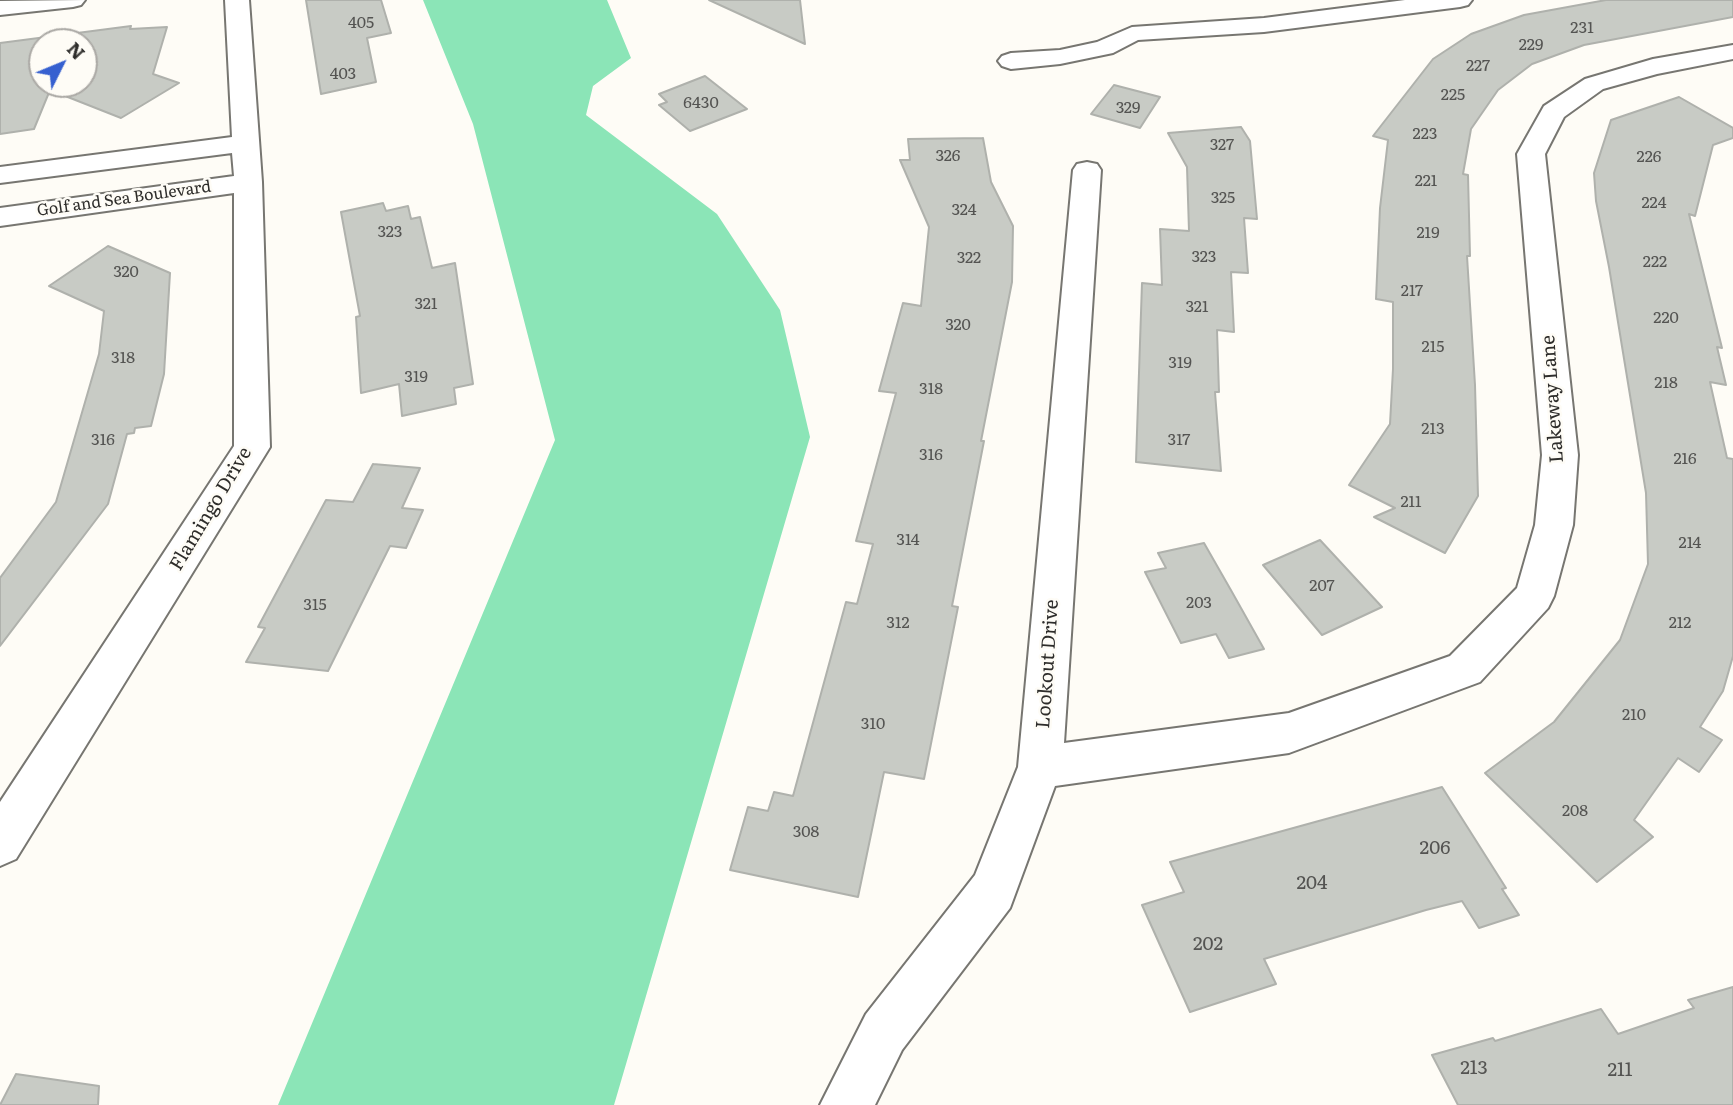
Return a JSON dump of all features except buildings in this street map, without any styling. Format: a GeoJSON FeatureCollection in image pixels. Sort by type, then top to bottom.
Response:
{"type":"FeatureCollection","features":[{"type":"Feature","properties":{"kind":"street"},"geometry":{"type":"LineString","coordinates":[[0,8],[74,0]]}},
{"type":"Feature","properties":{"kind":"street","name":"Flamingo Drive"},"geometry":{"type":"LineString","coordinates":[[0,843],[252,447],[248,182],[237,0]]}},
{"type":"Feature","properties":{"kind":"street"},"geometry":{"type":"LineString","coordinates":[[1011,61],[1060,57],[1104,48],[1132,34],[1264,25],[1460,0]]}},
{"type":"Feature","properties":{"kind":"street","name":"Lakeway Lane"},"geometry":{"type":"LineString","coordinates":[[1040,767],[1289,733],[1465,669],[1534,596],[1554,525],[1560,455],[1531,154],[1553,112],[1594,84],[1653,67],[1733,52]]}},
{"type":"Feature","properties":{"kind":"street"},"geometry":{"type":"LineString","coordinates":[[0,175],[246,143]]}},
{"type":"Feature","properties":{"kind":"street","name":"Lookout Drive"},"geometry":{"type":"LineString","coordinates":[[847,1105],[884,1032],[993,891],[1040,767],[1087,170]]}},
{"type":"Feature","properties":{"kind":"street","name":"Golf and Sea Boulevard"},"geometry":{"type":"LineString","coordinates":[[0,217],[248,182]]}},
{"type":"Feature","properties":{"kind":"shaded area"},"geometry":{"type":"Polygon","coordinates":[[[423,0],[607,0],[631,58],[593,86],[586,115],[717,214],[780,310],[810,437],[614,1105],[278,1105],[555,440],[473,124],[423,0]]]}}]}
